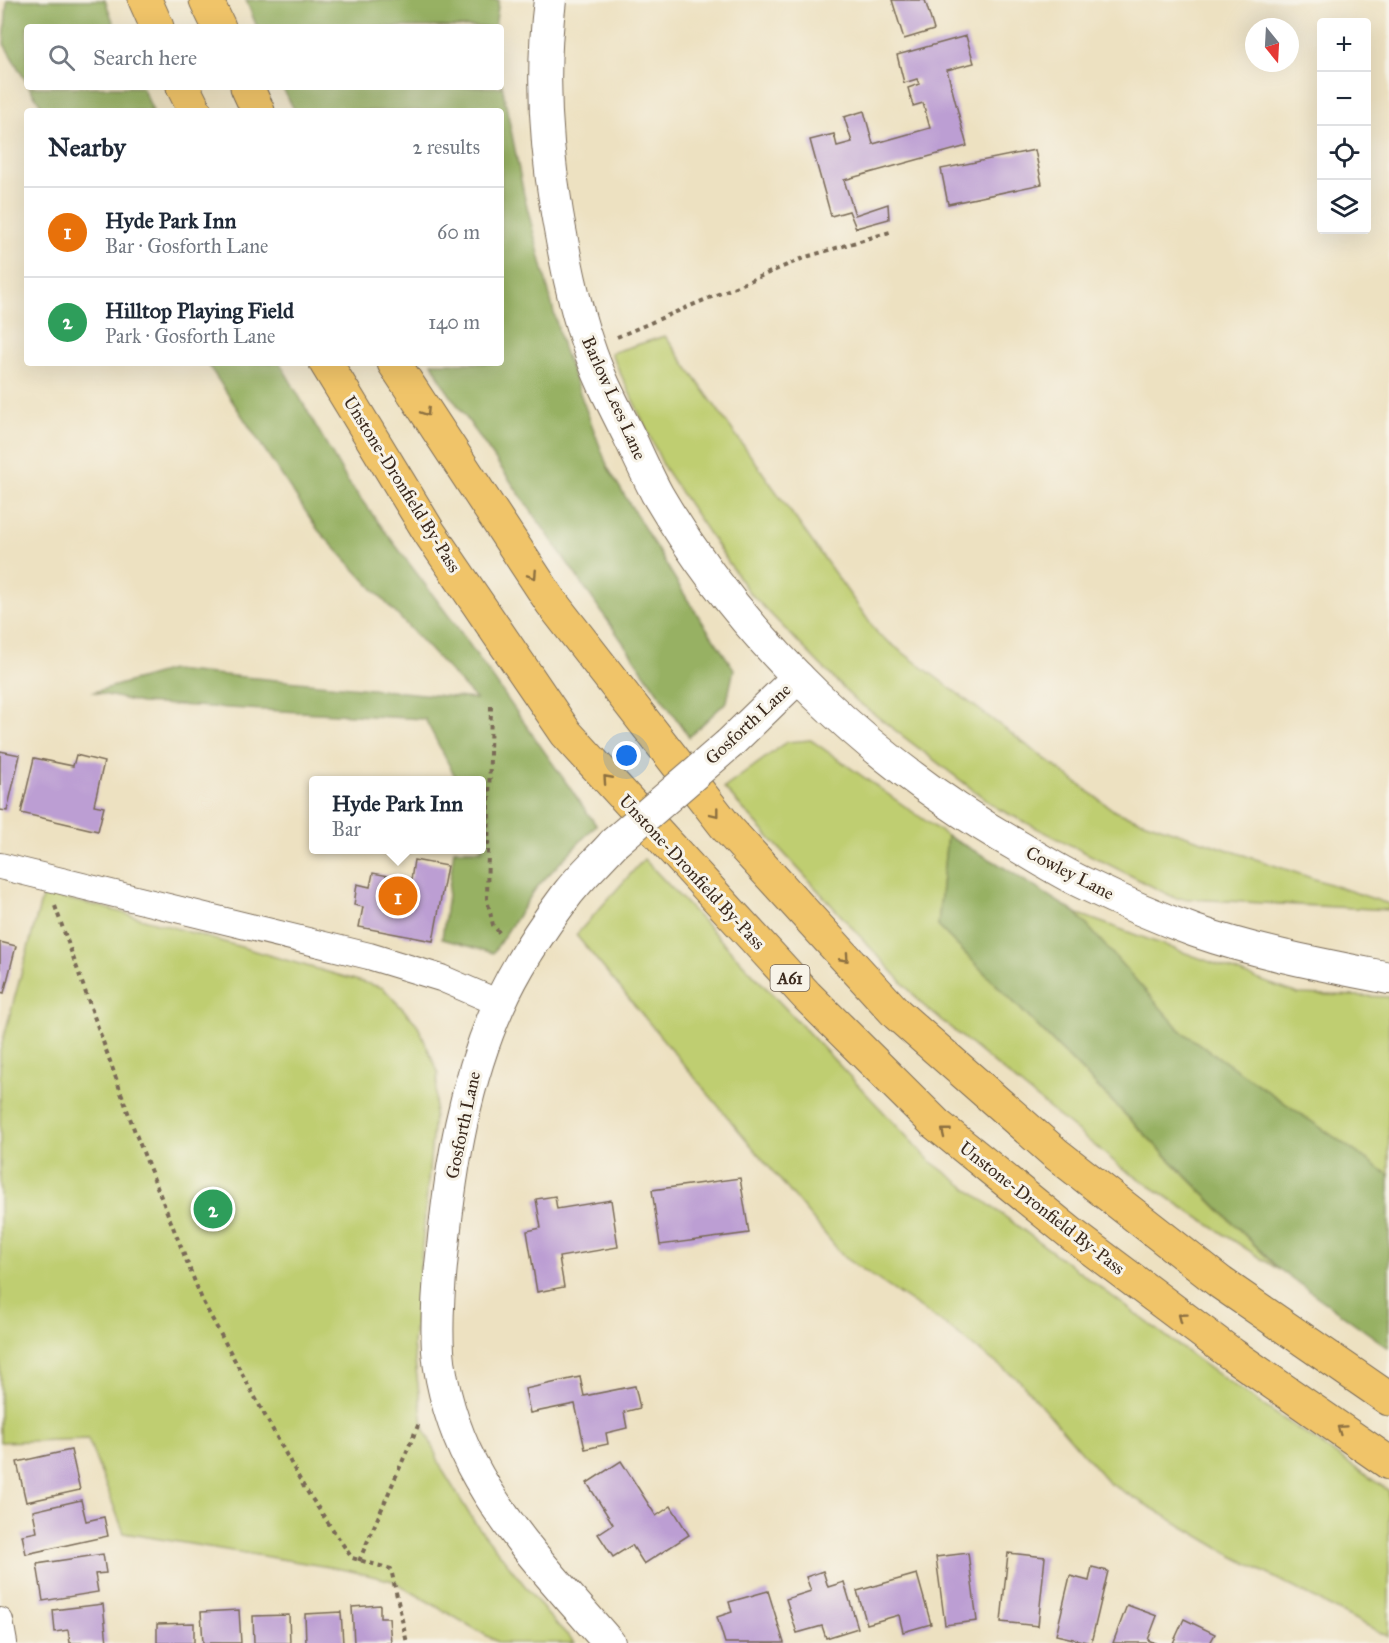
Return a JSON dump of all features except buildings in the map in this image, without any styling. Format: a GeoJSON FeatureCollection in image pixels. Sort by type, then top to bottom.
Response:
{"type":"FeatureCollection","features":[{"type":"Feature","properties":{"kind":"highway"},"geometry":{"type":"LineString","coordinates":[[145,0],[156,24]]}},
{"type":"Feature","properties":{"kind":"highway"},"geometry":{"type":"LineString","coordinates":[[206,0],[218,24]]}},
{"type":"Feature","properties":{"kind":"highway"},"geometry":{"type":"LineString","coordinates":[[184,90],[194,108]]}},
{"type":"Feature","properties":{"kind":"highway"},"geometry":{"type":"LineString","coordinates":[[248,90],[257,108]]}},
{"type":"Feature","properties":{"kind":"highway","name":"Unstone-Dronfield By-Pass"},"geometry":{"type":"LineString","coordinates":[[328,366],[429,532],[566,734],[807,996],[936,1124],[1074,1235],[1233,1355],[1389,1463]]}},
{"type":"Feature","properties":{"kind":"highway"},"geometry":{"type":"LineString","coordinates":[[396,366],[551,603],[727,828],[897,1014],[1055,1154],[1221,1283],[1389,1399]]}},
{"type":"Feature","properties":{"kind":"street","name":"Barlow Lees Lane"},"geometry":{"type":"LineString","coordinates":[[550,0],[546,33],[544,107],[553,191],[569,283],[588,347],[615,408],[668,510],[709,573],[758,634],[798,677]]}},
{"type":"Feature","properties":{"kind":"street","name":"Gosforth Lane"},"geometry":{"type":"LineString","coordinates":[[609,1643],[544,1568],[499,1511],[471,1462],[457,1428],[444,1388],[438,1352],[437,1303],[452,1168],[477,1059],[499,1003],[569,892],[614,843],[729,744],[798,677]]}},
{"type":"Feature","properties":{"kind":"street","name":"Cowley Lane"},"geometry":{"type":"LineString","coordinates":[[798,677],[888,759],[916,780],[973,821],[1080,882],[1194,931],[1300,961],[1389,978]]}},
{"type":"Feature","properties":{"kind":"street"},"geometry":{"type":"LineString","coordinates":[[0,866],[369,956],[441,978],[499,1003]]}},
{"type":"Feature","properties":{"kind":"street"},"geometry":{"type":"LineString","coordinates":[[0,1621],[4,1643]]}},
{"type":"Feature","properties":{"kind":"path"},"geometry":{"type":"LineString","coordinates":[[588,347],[636,330],[806,257],[890,232]]}},
{"type":"Feature","properties":{"kind":"path"},"geometry":{"type":"LineString","coordinates":[[491,706],[488,899],[493,925],[509,944],[526,957]]}},
{"type":"Feature","properties":{"kind":"path"},"geometry":{"type":"LineString","coordinates":[[46,877],[58,920],[135,1132],[203,1302],[304,1486],[352,1558],[391,1569],[407,1643]]}},
{"type":"Feature","properties":{"kind":"path"},"geometry":{"type":"LineString","coordinates":[[359,1561],[427,1405],[444,1388]]}},
{"type":"Feature","properties":{"kind":"green space"},"geometry":{"type":"Polygon","coordinates":[[[7,0],[105,0],[114,24],[24,24],[24,78],[4,44],[7,0]]]}},
{"type":"Feature","properties":{"kind":"green space"},"geometry":{"type":"Polygon","coordinates":[[[246,0],[499,0],[495,24],[256,24],[246,0]]]}},
{"type":"Feature","properties":{"kind":"green space"},"geometry":{"type":"Polygon","coordinates":[[[31,90],[143,90],[152,108],[43,108],[31,90]]]}},
{"type":"Feature","properties":{"kind":"green space"},"geometry":{"type":"Polygon","coordinates":[[[284,90],[503,90],[524,195],[563,348],[608,468],[689,602],[734,669],[727,701],[689,737],[444,386],[434,366],[504,366],[504,108],[293,108],[284,90]]]}},
{"type":"Feature","properties":{"kind":"green space"},"geometry":{"type":"Polygon","coordinates":[[[665,336],[878,634],[1116,812],[1389,904],[1389,910],[1175,898],[997,808],[853,698],[748,591],[665,469],[611,353],[665,336]]]}},
{"type":"Feature","properties":{"kind":"green space"},"geometry":{"type":"Polygon","coordinates":[[[209,366],[282,366],[348,482],[457,627],[596,825],[536,888],[493,953],[442,939],[453,854],[486,854],[486,776],[455,776],[425,719],[141,703],[94,692],[171,670],[476,699],[318,530],[209,366]]]}},
{"type":"Feature","properties":{"kind":"green space"},"geometry":{"type":"Polygon","coordinates":[[[811,740],[947,836],[938,926],[1279,1270],[1122,1168],[924,1006],[724,788],[787,742],[811,740]]]}},
{"type":"Feature","properties":{"kind":"green space"},"geometry":{"type":"Polygon","coordinates":[[[947,836],[995,862],[1076,913],[1182,1032],[1389,1175],[1389,1348],[1279,1269],[938,926],[947,836]]]}},
{"type":"Feature","properties":{"kind":"green space"},"geometry":{"type":"Polygon","coordinates":[[[644,859],[930,1161],[1213,1371],[1389,1491],[1389,1637],[1233,1556],[1109,1483],[1020,1381],[944,1324],[844,1257],[576,935],[644,859]]]}},
{"type":"Feature","properties":{"kind":"green space"},"geometry":{"type":"Polygon","coordinates":[[[43,894],[102,907],[383,988],[417,1024],[438,1072],[413,1345],[423,1425],[443,1471],[473,1520],[548,1615],[575,1643],[499,1643],[393,1581],[347,1570],[124,1533],[88,1439],[0,1442],[0,1051],[43,894]]]}},
{"type":"Feature","properties":{"kind":"green space"},"geometry":{"type":"Polygon","coordinates":[[[1076,913],[1298,994],[1389,997],[1389,1175],[1182,1032],[1076,913]]]}},
{"type":"Feature","properties":{"kind":"place","name":"Hyde Park Inn"},"geometry":{"type":"Point","coordinates":[398,896]}},
{"type":"Feature","properties":{"kind":"place","name":"Hilltop Playing Field"},"geometry":{"type":"Point","coordinates":[213,1209]}}]}
